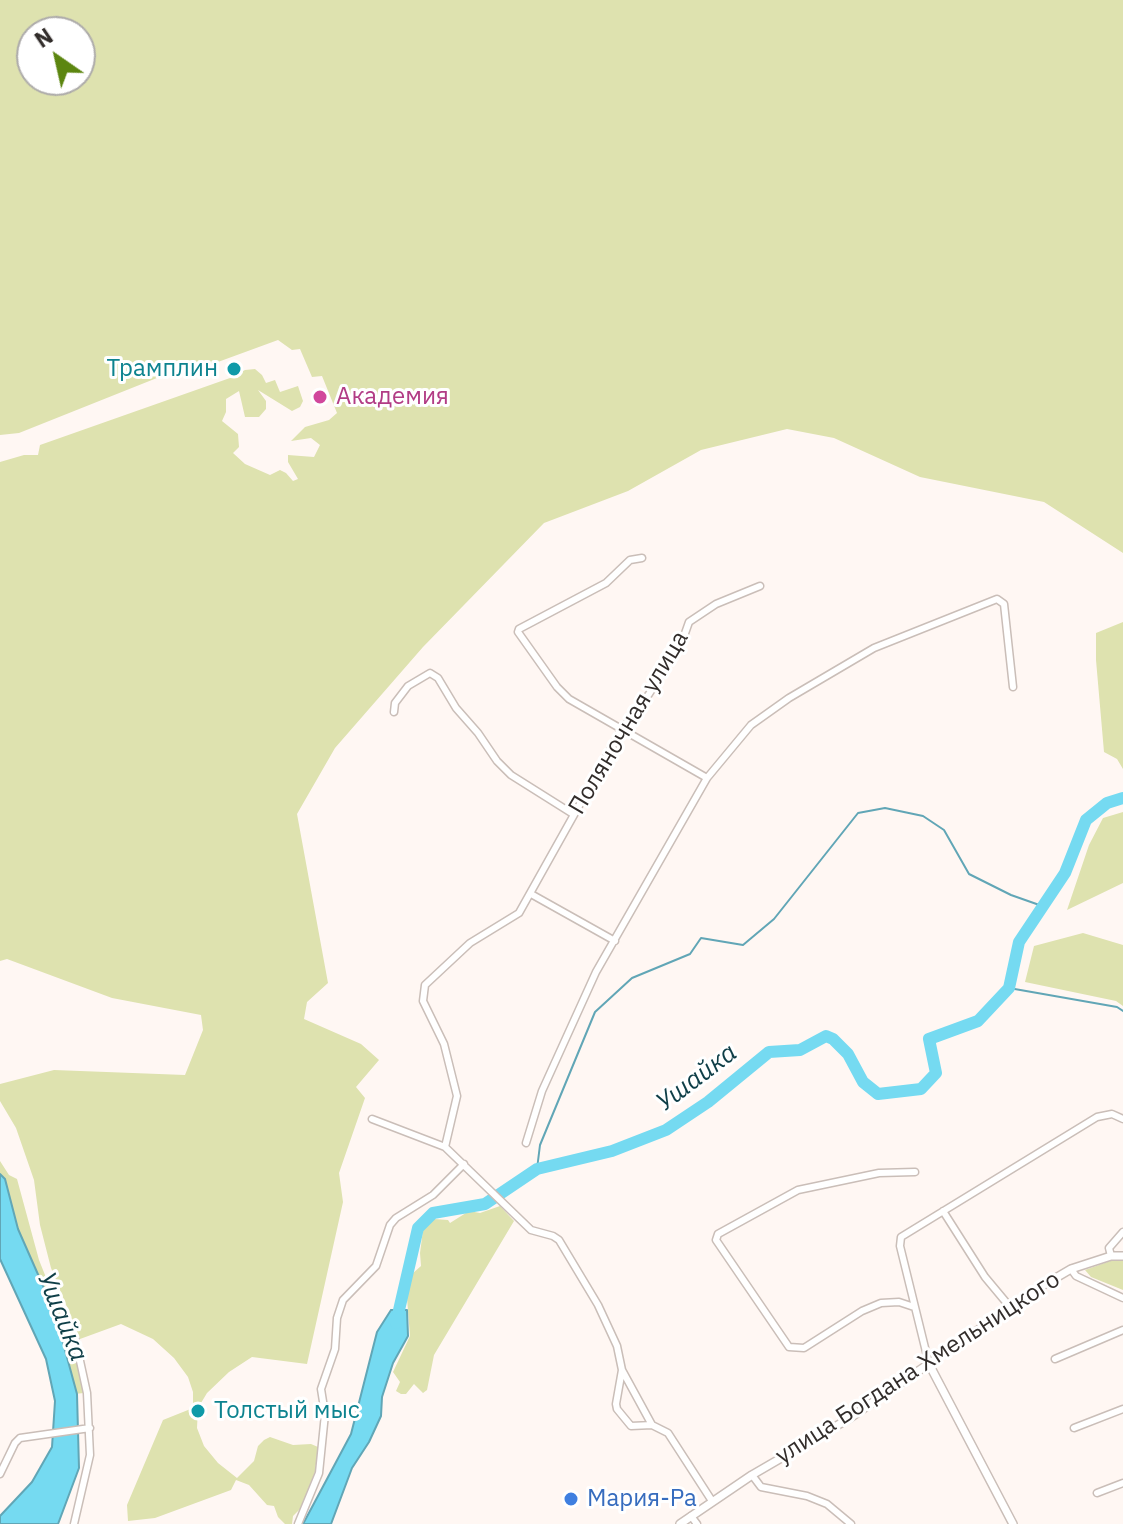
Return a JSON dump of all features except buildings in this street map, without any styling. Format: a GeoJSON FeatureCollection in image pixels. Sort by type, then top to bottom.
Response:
{"type":"FeatureCollection","features":[{"type":"Feature","properties":{"kind":"street"},"geometry":{"type":"LineString","coordinates":[[642,558],[630,560],[606,583],[518,632],[569,699],[707,778]]}},
{"type":"Feature","properties":{"kind":"street","name":"Поляночная улица"},"geometry":{"type":"LineString","coordinates":[[445,1147],[457,1096],[444,1044],[423,1001],[425,985],[470,943],[519,913],[622,729],[649,694],[683,639],[689,622],[716,604],[760,586]]}},
{"type":"Feature","properties":{"kind":"street"},"geometry":{"type":"LineString","coordinates":[[526,1143],[542,1091],[596,972],[707,778],[751,725],[789,698],[874,648],[997,599],[1004,604],[1013,687]]}},
{"type":"Feature","properties":{"kind":"street"},"geometry":{"type":"LineString","coordinates":[[394,712],[395,703],[408,686],[430,673],[438,678],[456,708],[504,768],[573,814]]}},
{"type":"Feature","properties":{"kind":"street"},"geometry":{"type":"LineString","coordinates":[[531,894],[615,941]]}},
{"type":"Feature","properties":{"kind":"street"},"geometry":{"type":"LineString","coordinates":[[1013,1524],[929,1364],[900,1239],[903,1234],[1097,1117],[1112,1114],[1123,1119]]}},
{"type":"Feature","properties":{"kind":"street"},"geometry":{"type":"LineString","coordinates":[[372,1119],[445,1147],[531,1230],[555,1237],[568,1254],[610,1329],[622,1370],[652,1425]]}},
{"type":"Feature","properties":{"kind":"street"},"geometry":{"type":"LineString","coordinates":[[298,1524],[319,1473],[325,1414],[321,1389],[335,1349],[337,1318],[343,1300],[376,1266],[390,1225],[396,1218],[433,1195],[464,1164]]}},
{"type":"Feature","properties":{"kind":"street"},"geometry":{"type":"LineString","coordinates":[[914,1307],[899,1302],[881,1303],[798,1349],[789,1347],[717,1246],[716,1240],[718,1234],[798,1190],[879,1173],[915,1172]]}},
{"type":"Feature","properties":{"kind":"street"},"geometry":{"type":"LineString","coordinates":[[943,1211],[985,1277],[1010,1307]]}},
{"type":"Feature","properties":{"kind":"street"},"geometry":{"type":"LineString","coordinates":[[1111,1256],[1109,1248],[1123,1232]]}},
{"type":"Feature","properties":{"kind":"street","name":"улица Богдана Хмельницкого"},"geometry":{"type":"LineString","coordinates":[[680,1524],[752,1475],[850,1418],[1010,1307],[1071,1269],[1111,1256],[1123,1256]]}},
{"type":"Feature","properties":{"kind":"street"},"geometry":{"type":"LineString","coordinates":[[1071,1269],[1076,1276],[1123,1298]]}},
{"type":"Feature","properties":{"kind":"street"},"geometry":{"type":"LineString","coordinates":[[1055,1359],[1123,1330]]}},
{"type":"Feature","properties":{"kind":"street"},"geometry":{"type":"LineString","coordinates":[[74,1524],[90,1455],[87,1393],[75,1338]]}},
{"type":"Feature","properties":{"kind":"street"},"geometry":{"type":"LineString","coordinates":[[622,1370],[616,1404],[622,1416],[631,1426],[652,1425],[668,1433],[712,1501]]}},
{"type":"Feature","properties":{"kind":"street"},"geometry":{"type":"LineString","coordinates":[[1074,1428],[1123,1409]]}},
{"type":"Feature","properties":{"kind":"street"},"geometry":{"type":"LineString","coordinates":[[0,1474],[15,1443],[24,1437],[88,1428]]}},
{"type":"Feature","properties":{"kind":"street"},"geometry":{"type":"LineString","coordinates":[[752,1475],[761,1487],[807,1496],[827,1504],[851,1524]]}},
{"type":"Feature","properties":{"kind":"street"},"geometry":{"type":"LineString","coordinates":[[1097,1493],[1123,1483]]}},
{"type":"Feature","properties":{"kind":"street"},"geometry":{"type":"LineString","coordinates":[[691,1516],[697,1524]]}},
{"type":"Feature","properties":{"kind":"green space"},"geometry":{"type":"Polygon","coordinates":[[[0,0],[1123,0],[1123,553],[1044,502],[920,477],[834,438],[787,429],[701,450],[628,491],[544,523],[423,647],[335,748],[297,814],[328,983],[307,1002],[304,1019],[361,1044],[379,1060],[356,1087],[365,1098],[339,1173],[343,1202],[307,1364],[252,1357],[229,1372],[207,1393],[198,1408],[197,1428],[204,1446],[218,1463],[237,1478],[254,1461],[258,1446],[270,1437],[293,1445],[311,1444],[318,1447],[315,1472],[292,1524],[285,1524],[274,1506],[267,1505],[249,1485],[236,1480],[231,1490],[155,1518],[128,1521],[127,1505],[163,1420],[193,1408],[193,1392],[188,1377],[174,1358],[153,1339],[121,1324],[80,1339],[51,1268],[40,1225],[34,1180],[16,1128],[0,1101],[0,1084],[54,1070],[185,1075],[203,1030],[201,1015],[112,998],[7,959],[0,961],[0,462],[24,455],[38,455],[40,445],[255,369],[266,383],[275,380],[280,392],[298,386],[303,401],[300,407],[292,411],[258,390],[266,401],[266,409],[259,417],[245,417],[239,391],[226,399],[222,421],[238,434],[239,447],[233,453],[245,464],[270,475],[280,470],[293,481],[298,479],[288,462],[288,455],[314,457],[320,445],[311,438],[291,441],[305,427],[329,420],[337,413],[322,376],[312,377],[300,349],[292,350],[278,340],[207,366],[197,362],[19,433],[0,435],[0,0]]]}},
{"type":"Feature","properties":{"kind":"green space"},"geometry":{"type":"Polygon","coordinates":[[[1123,622],[1123,769],[1117,759],[1104,752],[1096,633],[1123,622]]]}},
{"type":"Feature","properties":{"kind":"green space"},"geometry":{"type":"Polygon","coordinates":[[[1123,812],[1123,883],[1067,910],[1089,845],[1103,818],[1123,812]]]}},
{"type":"Feature","properties":{"kind":"green space"},"geometry":{"type":"Polygon","coordinates":[[[1083,933],[1123,945],[1123,1006],[1116,1001],[1025,982],[1034,946],[1083,933]]]}},
{"type":"Feature","properties":{"kind":"green space"},"geometry":{"type":"Polygon","coordinates":[[[0,1161],[9,1175],[17,1179],[39,1260],[75,1350],[84,1393],[74,1394],[0,1178],[0,1161]]]}},
{"type":"Feature","properties":{"kind":"green space"},"geometry":{"type":"Polygon","coordinates":[[[500,1206],[514,1221],[434,1355],[427,1390],[423,1393],[414,1384],[406,1394],[401,1394],[396,1391],[400,1382],[393,1372],[410,1336],[407,1298],[413,1273],[421,1266],[423,1230],[434,1219],[448,1220],[450,1223],[469,1211],[480,1213],[500,1206]]]}},
{"type":"Feature","properties":{"kind":"green space"},"geometry":{"type":"Polygon","coordinates":[[[1113,1260],[1123,1260],[1123,1290],[1091,1277],[1085,1270],[1113,1260]]]}},
{"type":"Feature","properties":{"kind":"water"},"geometry":{"type":"Polygon","coordinates":[[[0,1174],[5,1179],[18,1229],[55,1313],[77,1394],[79,1468],[58,1524],[0,1524],[0,1516],[32,1482],[52,1447],[55,1401],[46,1359],[0,1259],[0,1174]]]}},
{"type":"Feature","properties":{"kind":"water"},"geometry":{"type":"Polygon","coordinates":[[[391,1310],[407,1310],[408,1336],[393,1363],[382,1397],[381,1416],[352,1468],[331,1524],[303,1524],[351,1434],[377,1332],[391,1310]]]}},
{"type":"Feature","properties":{"kind":"waterway","name":"Ушайка"},"geometry":{"type":"LineString","coordinates":[[396,1323],[418,1228],[433,1213],[485,1204],[537,1169],[612,1151],[666,1130],[708,1102],[769,1052],[800,1050],[826,1036],[848,1054],[863,1082],[878,1094],[921,1089],[936,1073],[929,1039],[978,1021],[1009,988],[1019,942],[1065,873],[1086,820],[1107,803],[1123,798]]}},
{"type":"Feature","properties":{"kind":"waterway"},"geometry":{"type":"LineString","coordinates":[[537,1169],[540,1145],[595,1012],[632,978],[690,954],[701,938],[743,945],[774,919],[858,813],[885,808],[923,816],[944,830],[969,874],[1011,895],[1045,907]]}},
{"type":"Feature","properties":{"kind":"waterway"},"geometry":{"type":"LineString","coordinates":[[1009,988],[1117,1007],[1123,1011]]}},
{"type":"Feature","properties":{"kind":"place","name":"Трамплин"},"geometry":{"type":"Point","coordinates":[234,369]}},
{"type":"Feature","properties":{"kind":"place","name":"Академия"},"geometry":{"type":"Point","coordinates":[320,397]}},
{"type":"Feature","properties":{"kind":"place","name":"Толстый мыс"},"geometry":{"type":"Point","coordinates":[198,1411]}},
{"type":"Feature","properties":{"kind":"place","name":"Мария-Ра"},"geometry":{"type":"Point","coordinates":[571,1499]}}]}
